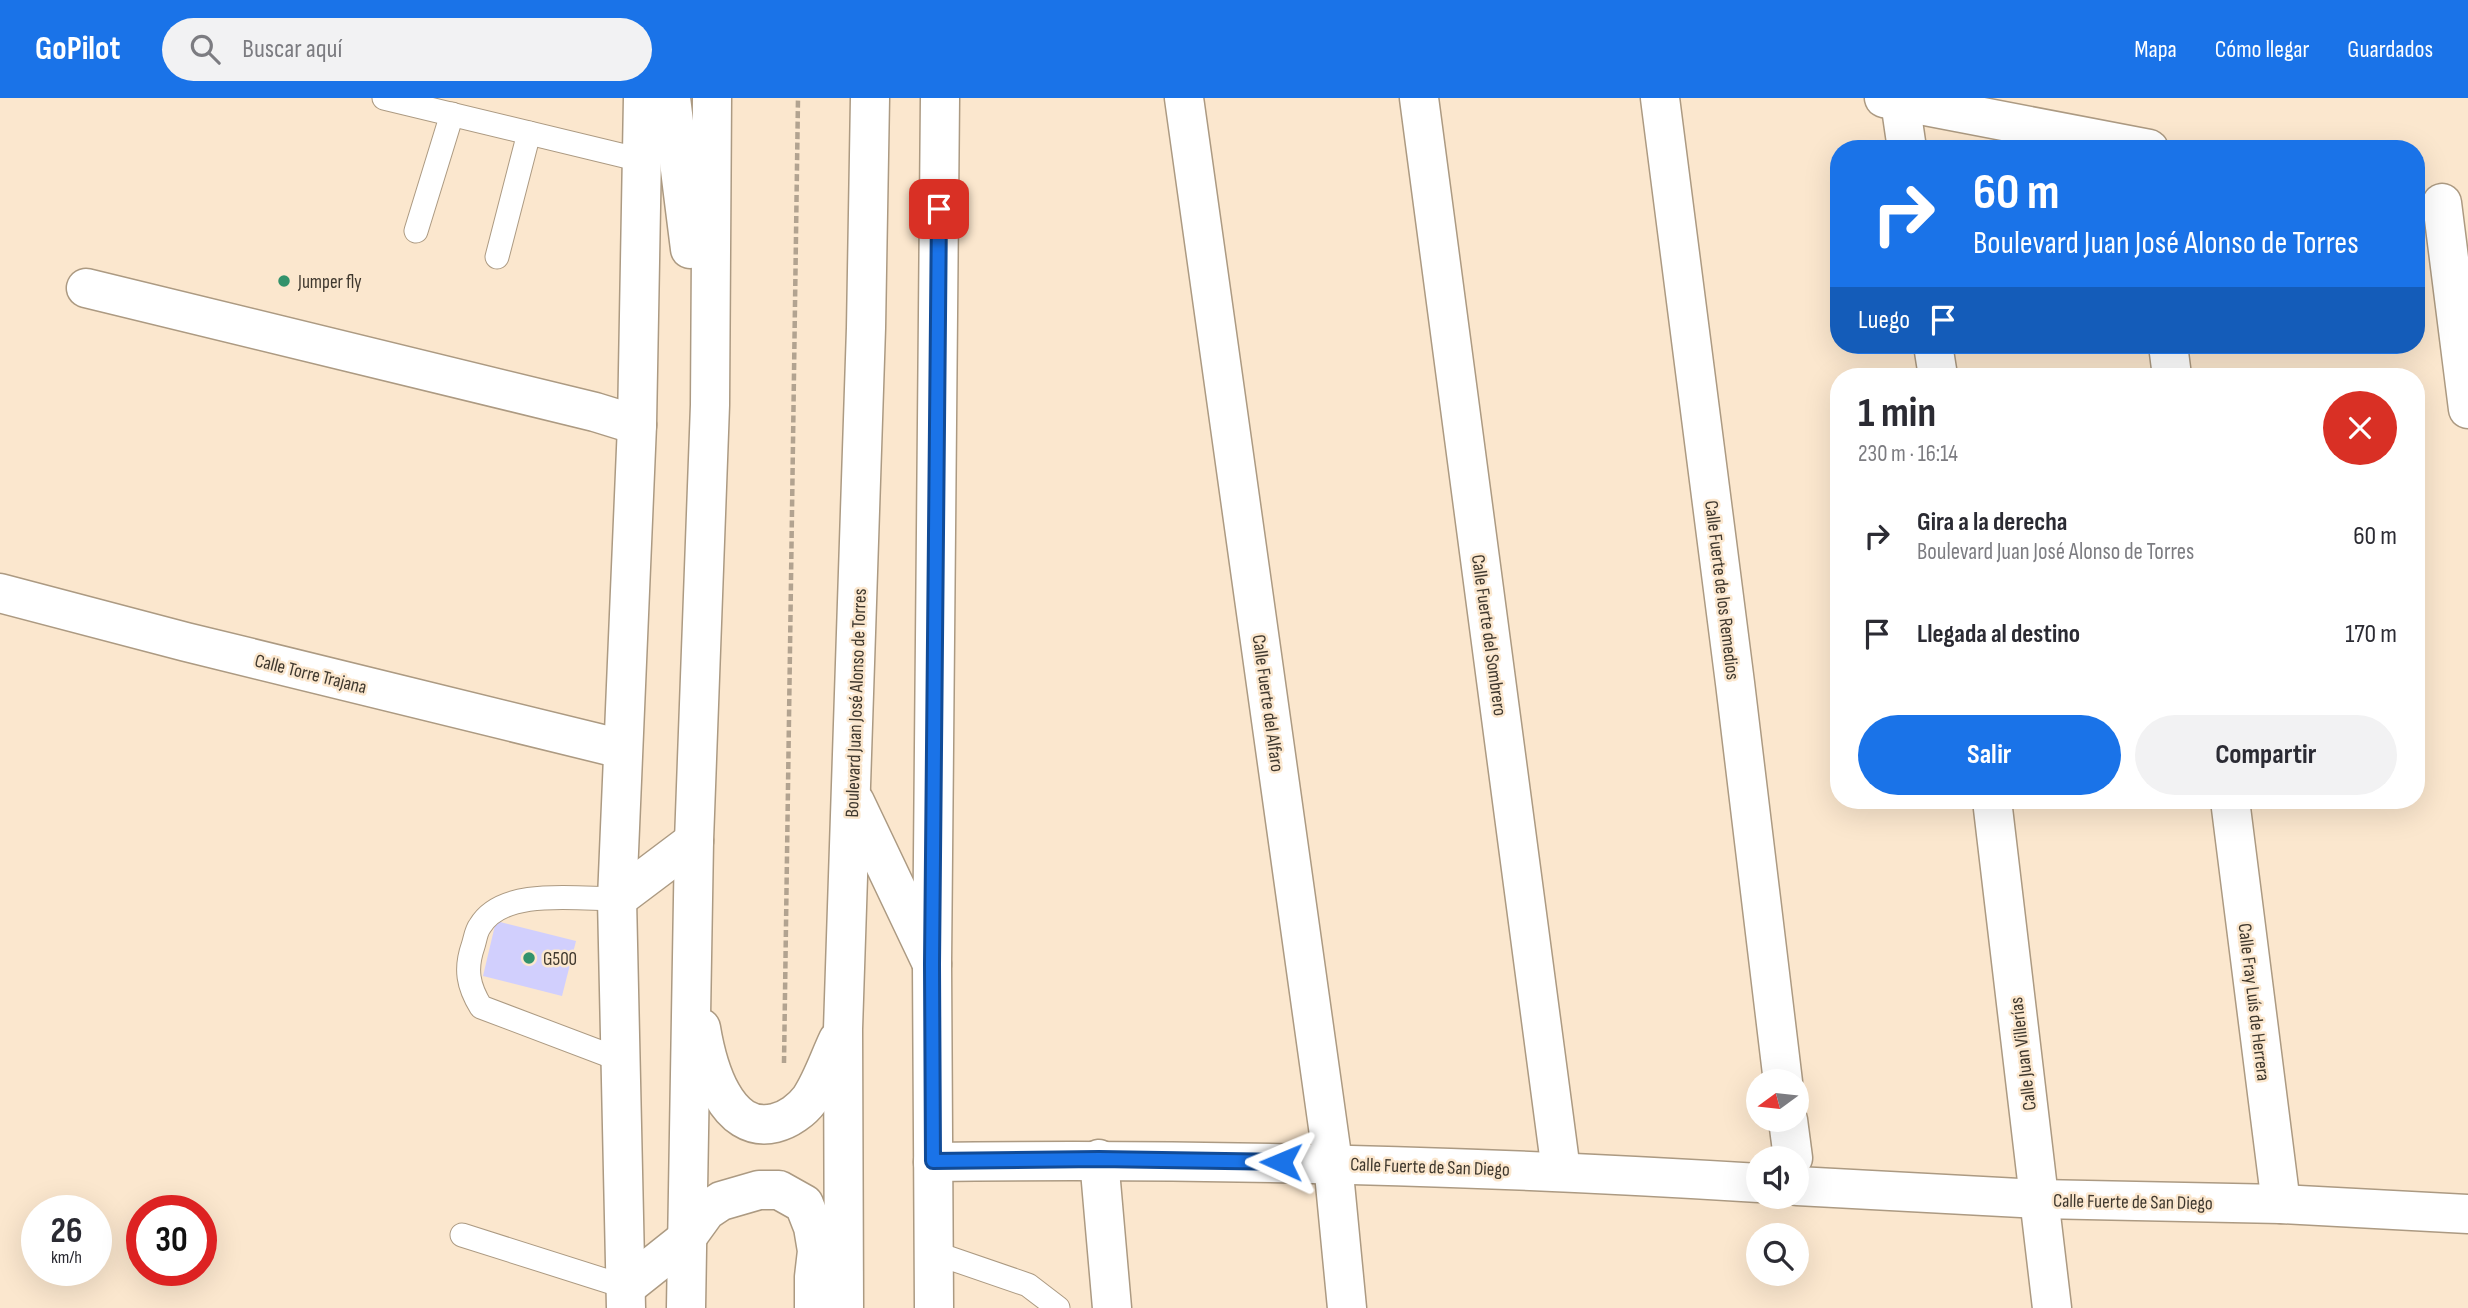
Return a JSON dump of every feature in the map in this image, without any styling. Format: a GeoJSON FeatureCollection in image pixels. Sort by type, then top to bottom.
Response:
{"type":"FeatureCollection","features":[{"type":"Feature","properties":{"kind":"street"},"geometry":{"type":"LineString","coordinates":[[626,1298],[617,899],[637,425],[643,98]]}},
{"type":"Feature","properties":{"kind":"street"},"geometry":{"type":"LineString","coordinates":[[671,98],[694,296],[710,405]]}},
{"type":"Feature","properties":{"kind":"street"},"geometry":{"type":"LineString","coordinates":[[686,1308],[685,1240],[694,841],[710,405],[712,98]]}},
{"type":"Feature","properties":{"kind":"street","name":"Boulevard Juan José Alonso de Torres"},"geometry":{"type":"LineString","coordinates":[[844,1308],[844,1029],[866,341],[870,98]]}},
{"type":"Feature","properties":{"kind":"street"},"geometry":{"type":"LineString","coordinates":[[934,1308],[932,964],[940,98]]}},
{"type":"Feature","properties":{"kind":"street","name":"Calle Fuerte del Alfaro"},"geometry":{"type":"LineString","coordinates":[[1184,98],[1333,1163],[1347,1308]]}},
{"type":"Feature","properties":{"kind":"street","name":"Calle Fuerte del Sombrero"},"geometry":{"type":"LineString","coordinates":[[1419,98],[1561,1171]]}},
{"type":"Feature","properties":{"kind":"street","name":"Calle Fuerte de los Remedios"},"geometry":{"type":"LineString","coordinates":[[1660,98],[1781,1069]]}},
{"type":"Feature","properties":{"kind":"street"},"geometry":{"type":"LineString","coordinates":[[1904,140],[1892,100],[2102,140]]}},
{"type":"Feature","properties":{"kind":"street"},"geometry":{"type":"LineString","coordinates":[[2442,204],[2468,409]]}},
{"type":"Feature","properties":{"kind":"street"},"geometry":{"type":"LineString","coordinates":[[86,288],[595,412],[637,425]]}},
{"type":"Feature","properties":{"kind":"street","name":"Calle Torre Trajana"},"geometry":{"type":"LineString","coordinates":[[0,593],[186,642],[622,749]]}},
{"type":"Feature","properties":{"kind":"street"},"geometry":{"type":"LineString","coordinates":[[852,796],[932,964]]}},
{"type":"Feature","properties":{"kind":"street","name":"Calle Juan Villerías"},"geometry":{"type":"LineString","coordinates":[[1993,809],[2052,1308]]}},
{"type":"Feature","properties":{"kind":"street","name":"Calle Fray Luís de Herrera"},"geometry":{"type":"LineString","coordinates":[[2231,809],[2281,1204]]}},
{"type":"Feature","properties":{"kind":"street"},"geometry":{"type":"LineString","coordinates":[[617,899],[694,841]]}},
{"type":"Feature","properties":{"kind":"street"},"geometry":{"type":"LineString","coordinates":[[691,963],[703,1041],[713,1072],[731,1109],[743,1119],[768,1125],[783,1122],[800,1109],[809,1099],[844,1029]]}},
{"type":"Feature","properties":{"kind":"street"},"geometry":{"type":"LineString","coordinates":[[1099,1159],[1112,1308]]}},
{"type":"Feature","properties":{"kind":"street","name":"Calle Fuerte de San Diego"},"geometry":{"type":"LineString","coordinates":[[933,1161],[1099,1159],[1333,1163],[1561,1171],[1746,1182]]}},
{"type":"Feature","properties":{"kind":"street","name":"Calle Fuerte de San Diego"},"geometry":{"type":"LineString","coordinates":[[1809,1186],[2039,1199],[2281,1204],[2468,1214]]}},
{"type":"Feature","properties":{"kind":"street"},"geometry":{"type":"LineString","coordinates":[[626,1298],[685,1240],[701,1216],[721,1201],[759,1189],[783,1191],[804,1204],[813,1227],[817,1251],[814,1308]]}},
{"type":"Feature","properties":{"kind":"lane"},"geometry":{"type":"LineString","coordinates":[[384,98],[642,160]]}},
{"type":"Feature","properties":{"kind":"lane"},"geometry":{"type":"LineString","coordinates":[[416,231],[452,114]]}},
{"type":"Feature","properties":{"kind":"lane"},"geometry":{"type":"LineString","coordinates":[[497,257],[529,133]]}},
{"type":"Feature","properties":{"kind":"lane"},"geometry":{"type":"LineString","coordinates":[[617,899],[523,899],[503,904],[480,926],[468,960],[468,977],[481,1007],[621,1060]]}},
{"type":"Feature","properties":{"kind":"lane"},"geometry":{"type":"LineString","coordinates":[[462,1235],[626,1298]]}},
{"type":"Feature","properties":{"kind":"lane"},"geometry":{"type":"LineString","coordinates":[[935,1253],[1028,1284],[1058,1308]]}},
{"type":"Feature","properties":{"kind":"path"},"geometry":{"type":"LineString","coordinates":[[783,1122],[798,98]]}},
{"type":"Feature","properties":{"kind":"building","name":"G500"},"geometry":{"type":"Polygon","coordinates":[[[496,921],[576,941],[562,996],[483,976],[496,921]]]}},
{"type":"Feature","properties":{"kind":"place","name":"Jumper fly"},"geometry":{"type":"Point","coordinates":[284,281]}},
{"type":"Feature","properties":{"kind":"place","name":"G500"},"geometry":{"type":"Point","coordinates":[529,958]}},
{"type":"Feature","properties":{"kind":"route"},"geometry":{"type":"LineString","coordinates":[[939,209],[932,964],[933,1161],[1099,1159],[1281,1162]]}}]}
